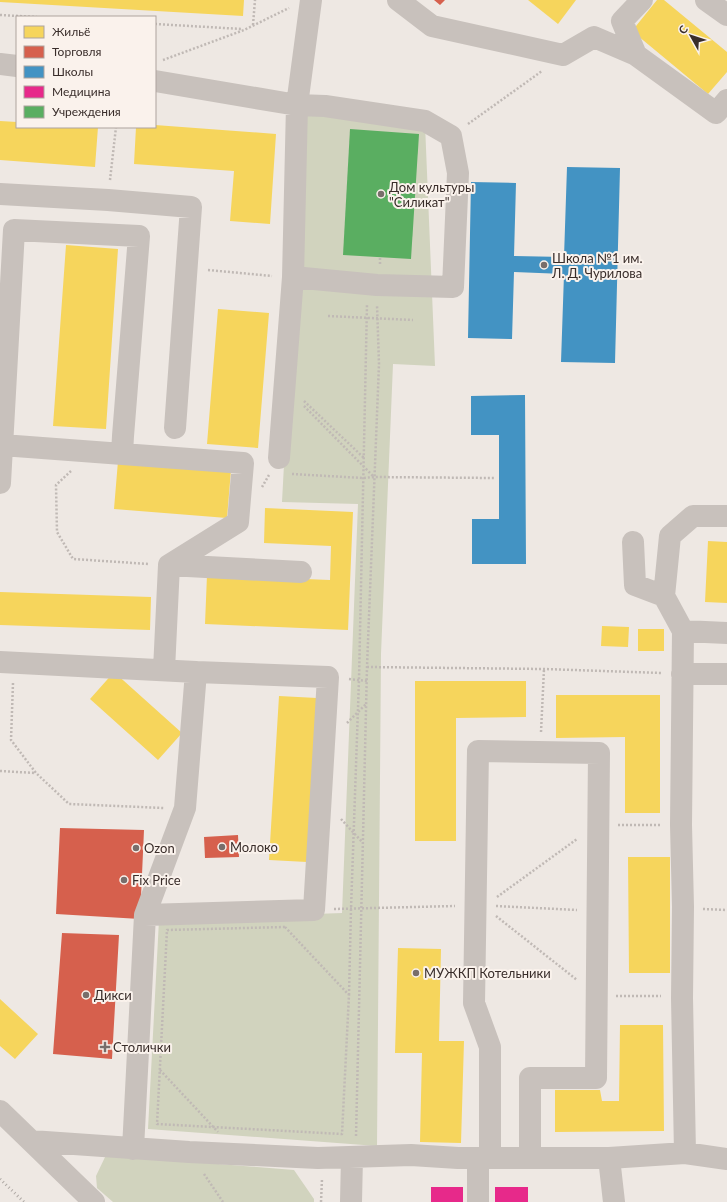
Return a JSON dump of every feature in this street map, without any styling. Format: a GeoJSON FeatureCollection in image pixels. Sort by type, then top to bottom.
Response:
{"type":"FeatureCollection","features":[{"type":"Feature","properties":{"kind":"street"},"geometry":{"type":"LineString","coordinates":[[398,0],[432,26],[563,55],[594,37],[636,55],[716,113],[727,100]]}},
{"type":"Feature","properties":{"kind":"street"},"geometry":{"type":"LineString","coordinates":[[636,55],[622,21],[642,0]]}},
{"type":"Feature","properties":{"kind":"street"},"geometry":{"type":"LineString","coordinates":[[706,0],[727,15]]}},
{"type":"Feature","properties":{"kind":"street"},"geometry":{"type":"LineString","coordinates":[[279,458],[293,277],[301,3]]}},
{"type":"Feature","properties":{"kind":"street"},"geometry":{"type":"LineString","coordinates":[[0,64],[16,66]]}},
{"type":"Feature","properties":{"kind":"street"},"geometry":{"type":"LineString","coordinates":[[156,81],[297,105],[325,106],[425,121],[451,136],[458,173],[453,287],[372,284],[293,277]]}},
{"type":"Feature","properties":{"kind":"street"},"geometry":{"type":"LineString","coordinates":[[0,194],[108,200],[191,207],[175,428]]}},
{"type":"Feature","properties":{"kind":"street"},"geometry":{"type":"LineString","coordinates":[[0,483],[14,230],[139,236],[122,454]]}},
{"type":"Feature","properties":{"kind":"street"},"geometry":{"type":"LineString","coordinates":[[2,445],[243,463],[238,522],[169,565]]}},
{"type":"Feature","properties":{"kind":"street"},"geometry":{"type":"LineString","coordinates":[[685,1153],[681,825],[683,631],[664,596],[670,536],[693,516],[727,516]]}},
{"type":"Feature","properties":{"kind":"street"},"geometry":{"type":"LineString","coordinates":[[633,542],[635,585],[664,596]]}},
{"type":"Feature","properties":{"kind":"street"},"geometry":{"type":"LineString","coordinates":[[169,565],[301,572]]}},
{"type":"Feature","properties":{"kind":"street"},"geometry":{"type":"LineString","coordinates":[[164,670],[169,565]]}},
{"type":"Feature","properties":{"kind":"street"},"geometry":{"type":"LineString","coordinates":[[683,631],[727,633]]}},
{"type":"Feature","properties":{"kind":"street"},"geometry":{"type":"LineString","coordinates":[[7,662],[328,677],[314,910],[145,915]]}},
{"type":"Feature","properties":{"kind":"street"},"geometry":{"type":"LineString","coordinates":[[133,1149],[145,915],[185,808],[196,672]]}},
{"type":"Feature","properties":{"kind":"street"},"geometry":{"type":"LineString","coordinates":[[682,674],[727,674]]}},
{"type":"Feature","properties":{"kind":"street"},"geometry":{"type":"LineString","coordinates":[[478,1202],[484,1158],[490,1047],[474,1003],[483,906],[478,751],[599,754],[596,1078],[530,1078],[530,1158]]}},
{"type":"Feature","properties":{"kind":"street"},"geometry":{"type":"LineString","coordinates":[[0,1111],[94,1202]]}},
{"type":"Feature","properties":{"kind":"street"},"geometry":{"type":"LineString","coordinates":[[31,1141],[133,1149],[318,1158],[354,1149],[458,1158],[609,1158],[685,1153],[727,1159]]}},
{"type":"Feature","properties":{"kind":"street"},"geometry":{"type":"LineString","coordinates":[[351,1202],[354,1149]]}},
{"type":"Feature","properties":{"kind":"street"},"geometry":{"type":"LineString","coordinates":[[609,1158],[614,1202]]}},
{"type":"Feature","properties":{"kind":"path"},"geometry":{"type":"LineString","coordinates":[[252,26],[255,0]]}},
{"type":"Feature","properties":{"kind":"path"},"geometry":{"type":"LineString","coordinates":[[162,60],[244,30],[301,3]]}},
{"type":"Feature","properties":{"kind":"path"},"geometry":{"type":"LineString","coordinates":[[0,15],[18,16]]}},
{"type":"Feature","properties":{"kind":"path"},"geometry":{"type":"LineString","coordinates":[[156,24],[244,30]]}},
{"type":"Feature","properties":{"kind":"path"},"geometry":{"type":"LineString","coordinates":[[451,136],[563,55]]}},
{"type":"Feature","properties":{"kind":"path"},"geometry":{"type":"LineString","coordinates":[[108,200],[116,128]]}},
{"type":"Feature","properties":{"kind":"path"},"geometry":{"type":"LineString","coordinates":[[187,268],[293,277]]}},
{"type":"Feature","properties":{"kind":"path"},"geometry":{"type":"LineString","coordinates":[[349,995],[285,927],[167,930],[157,1124],[342,1134],[349,995],[360,672],[366,318],[372,284]]}},
{"type":"Feature","properties":{"kind":"path"},"geometry":{"type":"LineString","coordinates":[[354,1149],[364,844],[367,667],[379,364],[378,318],[372,284]]}},
{"type":"Feature","properties":{"kind":"path"},"geometry":{"type":"LineString","coordinates":[[328,316],[413,320]]}},
{"type":"Feature","properties":{"kind":"path"},"geometry":{"type":"LineString","coordinates":[[298,400],[374,477],[494,478]]}},
{"type":"Feature","properties":{"kind":"path"},"geometry":{"type":"LineString","coordinates":[[92,452],[56,484],[57,532],[73,559],[169,565]]}},
{"type":"Feature","properties":{"kind":"path"},"geometry":{"type":"LineString","coordinates":[[7,662],[11,740],[36,773],[70,804],[185,808]]}},
{"type":"Feature","properties":{"kind":"path"},"geometry":{"type":"LineString","coordinates":[[367,667],[544,669],[682,674]]}},
{"type":"Feature","properties":{"kind":"path"},"geometry":{"type":"LineString","coordinates":[[540,752],[544,669]]}},
{"type":"Feature","properties":{"kind":"path"},"geometry":{"type":"LineString","coordinates":[[0,771],[36,773]]}},
{"type":"Feature","properties":{"kind":"path"},"geometry":{"type":"LineString","coordinates":[[321,796],[364,844]]}},
{"type":"Feature","properties":{"kind":"path"},"geometry":{"type":"LineString","coordinates":[[496,897],[598,825],[681,825]]}},
{"type":"Feature","properties":{"kind":"path"},"geometry":{"type":"LineString","coordinates":[[314,910],[483,906],[598,911]]}},
{"type":"Feature","properties":{"kind":"path"},"geometry":{"type":"LineString","coordinates":[[496,915],[597,996],[662,996],[682,998]]}},
{"type":"Feature","properties":{"kind":"path"},"geometry":{"type":"LineString","coordinates":[[156,1066],[218,1132]]}},
{"type":"Feature","properties":{"kind":"path"},"geometry":{"type":"LineString","coordinates":[[204,1174],[223,1202]]}},
{"type":"Feature","properties":{"kind":"green space"},"geometry":{"type":"Polygon","coordinates":[[[303,110],[425,124],[435,366],[393,364],[381,654],[377,1146],[148,1129],[159,920],[342,913],[358,504],[282,502],[303,110]]]}},
{"type":"Feature","properties":{"kind":"green space"},"geometry":{"type":"Polygon","coordinates":[[[106,1155],[294,1170],[314,1199],[314,1202],[113,1202],[97,1188],[96,1176],[106,1155]]]}},
{"type":"Feature","properties":{"kind":"building: Жильё"},"geometry":{"type":"Polygon","coordinates":[[[0,0],[244,0],[243,16],[0,2],[0,0]]]}},
{"type":"Feature","properties":{"kind":"building: Жильё"},"geometry":{"type":"Polygon","coordinates":[[[528,0],[576,0],[558,24],[528,0]]]}},
{"type":"Feature","properties":{"kind":"building: Жильё"},"geometry":{"type":"Polygon","coordinates":[[[657,0],[664,0],[727,52],[727,72],[708,94],[632,31],[657,0]]]}},
{"type":"Feature","properties":{"kind":"building: Жильё"},"geometry":{"type":"Polygon","coordinates":[[[0,121],[16,122],[16,128],[98,128],[95,167],[0,160],[0,121]]]}},
{"type":"Feature","properties":{"kind":"building: Жильё"},"geometry":{"type":"Polygon","coordinates":[[[156,125],[276,134],[270,224],[230,221],[234,171],[134,164],[136,128],[156,128],[156,125]]]}},
{"type":"Feature","properties":{"kind":"building: Жильё"},"geometry":{"type":"Polygon","coordinates":[[[66,245],[118,249],[106,429],[53,426],[66,245]]]}},
{"type":"Feature","properties":{"kind":"building: Жильё"},"geometry":{"type":"Polygon","coordinates":[[[218,309],[269,313],[258,448],[207,444],[218,309]]]}},
{"type":"Feature","properties":{"kind":"building: Жильё"},"geometry":{"type":"Polygon","coordinates":[[[118,461],[231,470],[227,518],[114,509],[118,461]]]}},
{"type":"Feature","properties":{"kind":"building: Жильё"},"geometry":{"type":"Polygon","coordinates":[[[265,508],[353,512],[348,630],[205,624],[207,575],[330,580],[331,546],[264,543],[265,508]]]}},
{"type":"Feature","properties":{"kind":"building: Жильё"},"geometry":{"type":"Polygon","coordinates":[[[708,541],[727,542],[727,603],[705,602],[708,541]]]}},
{"type":"Feature","properties":{"kind":"building: Жильё"},"geometry":{"type":"Polygon","coordinates":[[[0,592],[151,597],[150,630],[0,625],[0,592]]]}},
{"type":"Feature","properties":{"kind":"building: Жильё"},"geometry":{"type":"Polygon","coordinates":[[[602,626],[629,627],[628,647],[601,646],[602,626]]]}},
{"type":"Feature","properties":{"kind":"building: Жильё"},"geometry":{"type":"Polygon","coordinates":[[[638,629],[664,629],[664,651],[638,651],[638,629]]]}},
{"type":"Feature","properties":{"kind":"building: Жильё"},"geometry":{"type":"Polygon","coordinates":[[[114,672],[182,733],[158,760],[90,699],[114,672]]]}},
{"type":"Feature","properties":{"kind":"building: Жильё"},"geometry":{"type":"Polygon","coordinates":[[[415,681],[526,681],[526,717],[456,718],[456,841],[415,841],[415,681]]]}},
{"type":"Feature","properties":{"kind":"building: Жильё"},"geometry":{"type":"Polygon","coordinates":[[[556,695],[660,695],[660,813],[625,813],[625,737],[556,738],[556,695]]]}},
{"type":"Feature","properties":{"kind":"building: Жильё"},"geometry":{"type":"Polygon","coordinates":[[[279,696],[317,698],[307,862],[269,860],[279,696]]]}},
{"type":"Feature","properties":{"kind":"building: Жильё"},"geometry":{"type":"Polygon","coordinates":[[[628,857],[670,857],[670,973],[629,973],[628,857]]]}},
{"type":"Feature","properties":{"kind":"building: Жильё"},"geometry":{"type":"Polygon","coordinates":[[[398,948],[441,949],[439,1041],[464,1041],[461,1143],[420,1142],[422,1053],[395,1053],[398,948]]]}},
{"type":"Feature","properties":{"kind":"building: Жильё"},"geometry":{"type":"Polygon","coordinates":[[[0,999],[38,1034],[15,1059],[0,1046],[0,999]]]}},
{"type":"Feature","properties":{"kind":"building: Жильё"},"geometry":{"type":"Polygon","coordinates":[[[620,1025],[663,1025],[664,1131],[555,1132],[555,1090],[600,1090],[602,1101],[619,1101],[620,1025]]]}},
{"type":"Feature","properties":{"kind":"building: Торговля"},"geometry":{"type":"Polygon","coordinates":[[[434,0],[445,0],[440,5],[434,0]]]}},
{"type":"Feature","properties":{"kind":"building: Торговля"},"geometry":{"type":"Polygon","coordinates":[[[60,828],[144,830],[140,919],[56,914],[60,828]]]}},
{"type":"Feature","properties":{"kind":"building: Торговля","name":"Молоко"},"geometry":{"type":"Polygon","coordinates":[[[238,835],[239,857],[205,858],[204,837],[238,835]]]}},
{"type":"Feature","properties":{"kind":"building: Торговля","name":"Дикси"},"geometry":{"type":"Polygon","coordinates":[[[62,933],[119,935],[112,1059],[53,1054],[62,933]]]}},
{"type":"Feature","properties":{"kind":"building: Школы","name":"Школа №1 им. Л. Д. Чурилова"},"geometry":{"type":"Polygon","coordinates":[[[567,167],[620,168],[615,363],[561,362],[564,274],[514,272],[512,339],[468,338],[471,182],[516,183],[514,256],[564,257],[567,167]]]}},
{"type":"Feature","properties":{"kind":"building: Школы"},"geometry":{"type":"Polygon","coordinates":[[[525,395],[526,564],[472,564],[472,519],[499,519],[499,435],[471,435],[471,396],[525,395]]]}},
{"type":"Feature","properties":{"kind":"building: Медицина"},"geometry":{"type":"Polygon","coordinates":[[[431,1187],[463,1187],[463,1202],[431,1202],[431,1187]]]}},
{"type":"Feature","properties":{"kind":"building: Медицина"},"geometry":{"type":"Polygon","coordinates":[[[495,1187],[528,1187],[528,1202],[495,1202],[495,1187]]]}},
{"type":"Feature","properties":{"kind":"building: Учреждения","name":"Дом культуры \"Силикат\""},"geometry":{"type":"Polygon","coordinates":[[[350,129],[419,134],[411,259],[343,255],[350,129]]]}},
{"type":"Feature","properties":{"kind":"railway"},"geometry":{"type":"LineString","coordinates":[[0,1179],[24,1202]]}},
{"type":"Feature","properties":{"kind":"place","name":"Дом культуры \"Силикат\""},"geometry":{"type":"Point","coordinates":[381,194]}},
{"type":"Feature","properties":{"kind":"place","name":"Школа №1 им. Л. Д. Чурилова"},"geometry":{"type":"Point","coordinates":[544,265]}},
{"type":"Feature","properties":{"kind":"place","name":"Молоко"},"geometry":{"type":"Point","coordinates":[222,847]}},
{"type":"Feature","properties":{"kind":"place","name":"Ozon"},"geometry":{"type":"Point","coordinates":[136,848]}},
{"type":"Feature","properties":{"kind":"place","name":"Fix Price"},"geometry":{"type":"Point","coordinates":[124,880]}},
{"type":"Feature","properties":{"kind":"place","name":"МУЖКП Котельники"},"geometry":{"type":"Point","coordinates":[416,973]}},
{"type":"Feature","properties":{"kind":"place","name":"Дикси"},"geometry":{"type":"Point","coordinates":[86,995]}},
{"type":"Feature","properties":{"kind":"place","name":"Столички"},"geometry":{"type":"Point","coordinates":[105,1047]}}]}
